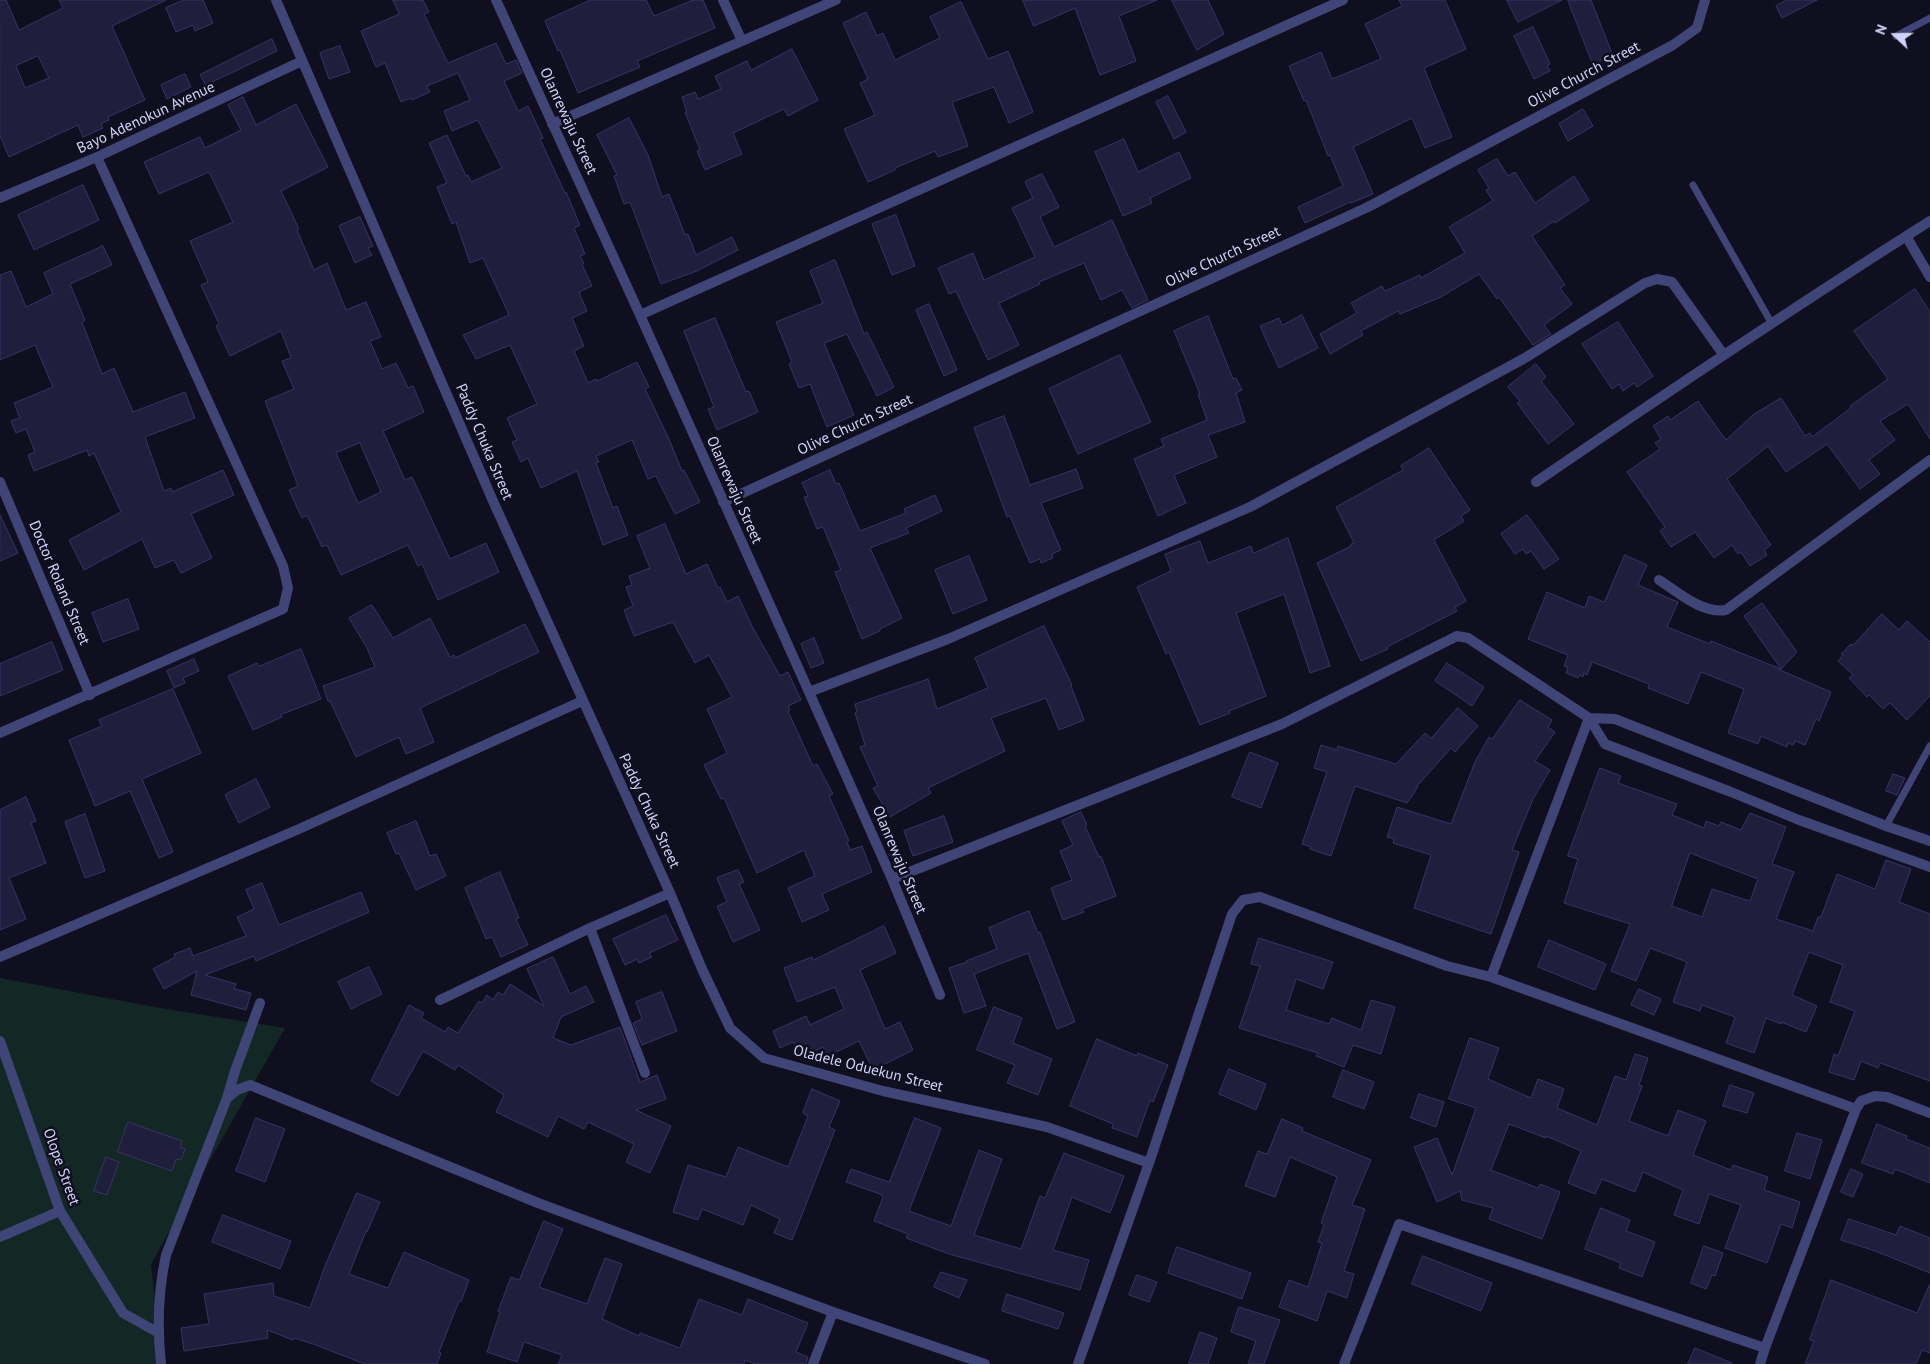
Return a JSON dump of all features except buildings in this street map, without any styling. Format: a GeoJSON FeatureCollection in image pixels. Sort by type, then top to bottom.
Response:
{"type":"FeatureCollection","features":[{"type":"Feature","properties":{"kind":"street","name":"Paddy Chuka Street"},"geometry":{"type":"LineString","coordinates":[[276,0],[493,501],[670,893]]}},
{"type":"Feature","properties":{"kind":"street","name":"Olanrewaju Street"},"geometry":{"type":"LineString","coordinates":[[496,0],[809,692],[892,879],[940,995]]}},
{"type":"Feature","properties":{"kind":"street"},"geometry":{"type":"LineString","coordinates":[[723,0],[742,41]]}},
{"type":"Feature","properties":{"kind":"street"},"geometry":{"type":"LineString","coordinates":[[552,124],[836,0]]}},
{"type":"Feature","properties":{"kind":"street"},"geometry":{"type":"LineString","coordinates":[[640,316],[1343,0]]}},
{"type":"Feature","properties":{"kind":"street","name":"Olive Church Street"},"geometry":{"type":"LineString","coordinates":[[723,502],[1368,207],[1673,44],[1697,28],[1705,0]]}},
{"type":"Feature","properties":{"kind":"street","name":"Bayo Adenokun Avenue"},"geometry":{"type":"LineString","coordinates":[[0,198],[97,157],[302,61]]}},
{"type":"Feature","properties":{"kind":"street"},"geometry":{"type":"LineString","coordinates":[[0,733],[284,609],[288,588],[284,566],[97,157]]}},
{"type":"Feature","properties":{"kind":"street"},"geometry":{"type":"LineString","coordinates":[[1536,482],[1723,354],[1930,220]]}},
{"type":"Feature","properties":{"kind":"street"},"geometry":{"type":"LineString","coordinates":[[1906,236],[1930,277]]}},
{"type":"Feature","properties":{"kind":"street"},"geometry":{"type":"LineString","coordinates":[[809,692],[948,638],[1250,507],[1524,358],[1645,283],[1658,280],[1672,282],[1723,354]]}},
{"type":"Feature","properties":{"kind":"street"},"geometry":{"type":"LineString","coordinates":[[1658,580],[1698,605],[1714,611],[1726,610],[1930,460]]}},
{"type":"Feature","properties":{"kind":"street","name":"Doctor Roland Street"},"geometry":{"type":"LineString","coordinates":[[0,482],[90,695]]}},
{"type":"Feature","properties":{"kind":"street"},"geometry":{"type":"LineString","coordinates":[[892,879],[1282,724],[1457,636],[1468,638],[1589,718],[1605,744],[1799,820],[1930,867]]}},
{"type":"Feature","properties":{"kind":"street"},"geometry":{"type":"LineString","coordinates":[[0,957],[299,829],[582,701]]}},
{"type":"Feature","properties":{"kind":"street"},"geometry":{"type":"LineString","coordinates":[[1589,718],[1615,719],[1886,826],[1930,841]]}},
{"type":"Feature","properties":{"kind":"street"},"geometry":{"type":"LineString","coordinates":[[1490,977],[1589,718]]}},
{"type":"Feature","properties":{"kind":"street"},"geometry":{"type":"LineString","coordinates":[[440,1000],[590,928],[670,893]]}},
{"type":"Feature","properties":{"kind":"street","name":"Oladele Oduekun Street"},"geometry":{"type":"LineString","coordinates":[[670,893],[702,969],[730,1028],[764,1058],[883,1091],[1047,1127],[1149,1163]]}},
{"type":"Feature","properties":{"kind":"street"},"geometry":{"type":"LineString","coordinates":[[1078,1364],[1149,1163],[1232,914],[1243,900],[1260,897],[1447,966],[1490,977],[1856,1109]]}},
{"type":"Feature","properties":{"kind":"street"},"geometry":{"type":"LineString","coordinates":[[590,928],[645,1073]]}},
{"type":"Feature","properties":{"kind":"street"},"geometry":{"type":"LineString","coordinates":[[161,1364],[157,1332],[160,1281],[166,1255],[227,1098],[260,1003]]}},
{"type":"Feature","properties":{"kind":"street","name":"Olope Street"},"geometry":{"type":"LineString","coordinates":[[0,1041],[60,1211],[123,1313],[157,1332]]}},
{"type":"Feature","properties":{"kind":"street"},"geometry":{"type":"LineString","coordinates":[[227,1098],[237,1090],[250,1085],[538,1204],[833,1312],[985,1364]]}},
{"type":"Feature","properties":{"kind":"street"},"geometry":{"type":"LineString","coordinates":[[1760,1364],[1860,1101],[1881,1096],[1930,1113]]}},
{"type":"Feature","properties":{"kind":"street"},"geometry":{"type":"LineString","coordinates":[[0,1237],[60,1211]]}},
{"type":"Feature","properties":{"kind":"street"},"geometry":{"type":"LineString","coordinates":[[1344,1364],[1399,1224],[1765,1348]]}},
{"type":"Feature","properties":{"kind":"street"},"geometry":{"type":"LineString","coordinates":[[813,1364],[833,1312]]}},
{"type":"Feature","properties":{"kind":"lane"},"geometry":{"type":"LineString","coordinates":[[1896,36],[1930,18]]}},
{"type":"Feature","properties":{"kind":"lane"},"geometry":{"type":"LineString","coordinates":[[1693,185],[1772,324]]}},
{"type":"Feature","properties":{"kind":"lane"},"geometry":{"type":"LineString","coordinates":[[1886,826],[1930,746]]}},
{"type":"Feature","properties":{"kind":"green space"},"geometry":{"type":"Polygon","coordinates":[[[0,978],[154,1007],[285,1028],[151,1264],[162,1364],[0,1364],[0,978]]]}}]}
